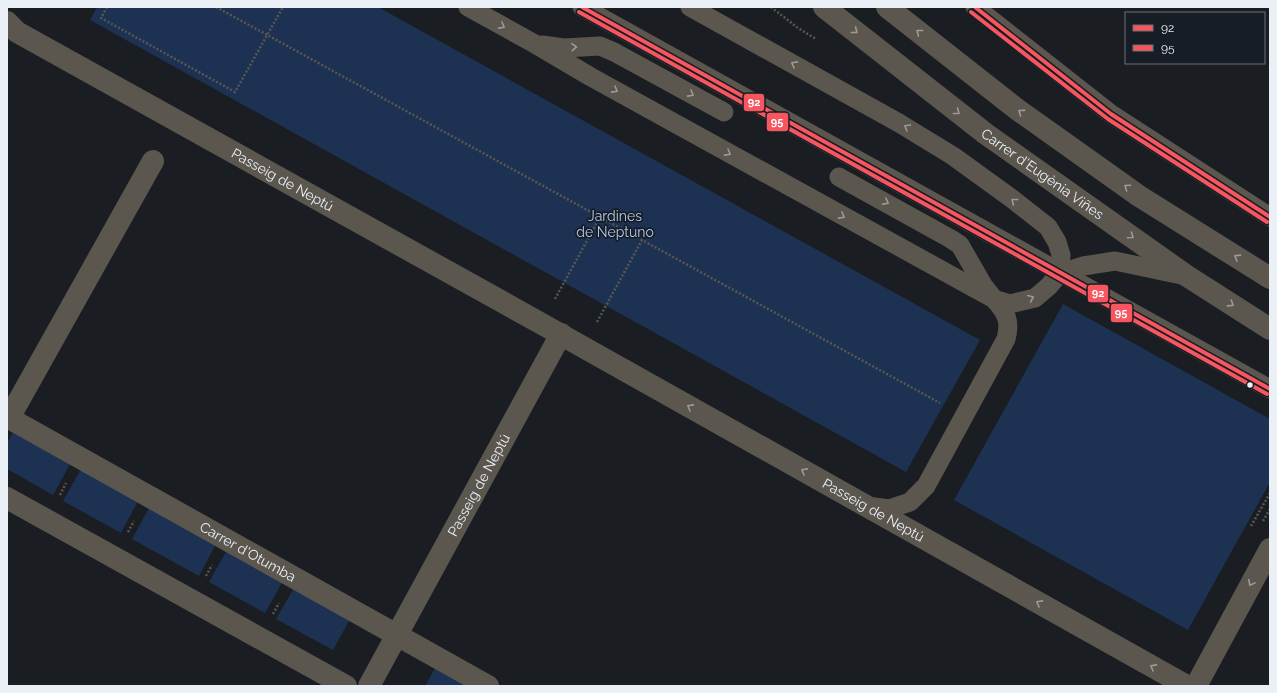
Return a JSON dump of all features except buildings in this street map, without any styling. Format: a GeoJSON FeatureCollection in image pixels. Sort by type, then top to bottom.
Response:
{"type":"FeatureCollection","features":[{"type":"Feature","properties":{"kind":"street","name":"Carrer d'Eugènia Viñes"},"geometry":{"type":"LineString","coordinates":[[824,7],[986,134],[1187,276],[1270,329]]}},
{"type":"Feature","properties":{"kind":"street"},"geometry":{"type":"LineString","coordinates":[[887,7],[1018,110],[1139,196],[1270,278]]}},
{"type":"Feature","properties":{"kind":"street","name":"Passeig de Neptú"},"geometry":{"type":"LineString","coordinates":[[7,22],[17,32],[561,334],[1187,686]]}},
{"type":"Feature","properties":{"kind":"street"},"geometry":{"type":"LineString","coordinates":[[8,418],[153,161]]}},
{"type":"Feature","properties":{"kind":"street","name":"Passeig de Neptú"},"geometry":{"type":"LineString","coordinates":[[369,686],[561,334]]}},
{"type":"Feature","properties":{"kind":"street","name":"Carrer d'Otumba"},"geometry":{"type":"LineString","coordinates":[[8,418],[488,686]]}},
{"type":"Feature","properties":{"kind":"street"},"geometry":{"type":"LineString","coordinates":[[7,498],[346,686]]}},
{"type":"Feature","properties":{"kind":"street"},"geometry":{"type":"LineString","coordinates":[[1196,686],[1270,549]]}},
{"type":"Feature","properties":{"kind":"lane"},"geometry":{"type":"LineString","coordinates":[[468,7],[591,77],[994,299],[1010,304],[1035,298],[1049,286],[1060,273],[1083,266],[1115,261],[1187,276]]}},
{"type":"Feature","properties":{"kind":"lane"},"geometry":{"type":"LineString","coordinates":[[582,7],[1270,389]]}},
{"type":"Feature","properties":{"kind":"lane"},"geometry":{"type":"LineString","coordinates":[[690,7],[899,123],[953,156],[1011,198],[1048,228],[1057,242],[1061,255],[1060,273]]}},
{"type":"Feature","properties":{"kind":"lane"},"geometry":{"type":"LineString","coordinates":[[975,7],[1111,114],[1270,217]]}},
{"type":"Feature","properties":{"kind":"lane"},"geometry":{"type":"LineString","coordinates":[[535,44],[564,48],[600,46],[614,52],[724,112]]}},
{"type":"Feature","properties":{"kind":"lane"},"geometry":{"type":"LineString","coordinates":[[840,177],[951,238],[960,245],[983,286],[1002,308],[1007,319],[1009,329],[1006,339],[926,486],[910,502],[889,509],[864,505]]}},
{"type":"Feature","properties":{"kind":"path"},"geometry":{"type":"LineString","coordinates":[[107,7],[101,18],[236,92],[283,7]]}},
{"type":"Feature","properties":{"kind":"path"},"geometry":{"type":"LineString","coordinates":[[216,7],[944,405]]}},
{"type":"Feature","properties":{"kind":"path"},"geometry":{"type":"LineString","coordinates":[[553,303],[600,217]]}},
{"type":"Feature","properties":{"kind":"path"},"geometry":{"type":"LineString","coordinates":[[594,328],[642,240]]}},
{"type":"Feature","properties":{"kind":"path"},"geometry":{"type":"LineString","coordinates":[[46,520],[80,458]]}},
{"type":"Feature","properties":{"kind":"path"},"geometry":{"type":"LineString","coordinates":[[114,558],[148,496]]}},
{"type":"Feature","properties":{"kind":"path"},"geometry":{"type":"LineString","coordinates":[[193,601],[225,539]]}},
{"type":"Feature","properties":{"kind":"path"},"geometry":{"type":"LineString","coordinates":[[259,638],[294,578]]}},
{"type":"Feature","properties":{"kind":"green space","name":"Jardines de Neptuno"},"geometry":{"type":"Polygon","coordinates":[[[97,7],[378,7],[980,340],[906,472],[90,20],[97,7]]]}},
{"type":"Feature","properties":{"kind":"green space"},"geometry":{"type":"Polygon","coordinates":[[[1063,304],[1270,419],[1270,482],[1188,630],[954,500],[1063,304]]]}},
{"type":"Feature","properties":{"kind":"green space"},"geometry":{"type":"Polygon","coordinates":[[[13,432],[70,464],[53,495],[7,469],[7,443],[13,432]]]}},
{"type":"Feature","properties":{"kind":"green space"},"geometry":{"type":"Polygon","coordinates":[[[81,469],[138,501],[121,533],[63,501],[81,469]]]}},
{"type":"Feature","properties":{"kind":"green space"},"geometry":{"type":"Polygon","coordinates":[[[149,508],[216,544],[199,576],[132,539],[149,508]]]}},
{"type":"Feature","properties":{"kind":"green space"},"geometry":{"type":"Polygon","coordinates":[[[227,550],[283,581],[265,613],[209,582],[227,550]]]}},
{"type":"Feature","properties":{"kind":"green space"},"geometry":{"type":"Polygon","coordinates":[[[294,588],[350,619],[333,650],[276,619],[294,588]]]}},
{"type":"Feature","properties":{"kind":"green space"},"geometry":{"type":"Polygon","coordinates":[[[435,668],[468,686],[425,686],[435,668]]]}},
{"type":"Feature","properties":{"kind":"transit line","name":"92"},"geometry":{"type":"LineString","coordinates":[[582,7],[1270,389]]}},
{"type":"Feature","properties":{"kind":"transit line","name":"92"},"geometry":{"type":"LineString","coordinates":[[975,7],[1111,114],[1270,217]]}},
{"type":"Feature","properties":{"kind":"transit line","name":"95"},"geometry":{"type":"LineString","coordinates":[[579,12],[1267,394]]}},
{"type":"Feature","properties":{"kind":"transit line","name":"95"},"geometry":{"type":"LineString","coordinates":[[971,12],[1108,119],[1267,222]]}}]}
